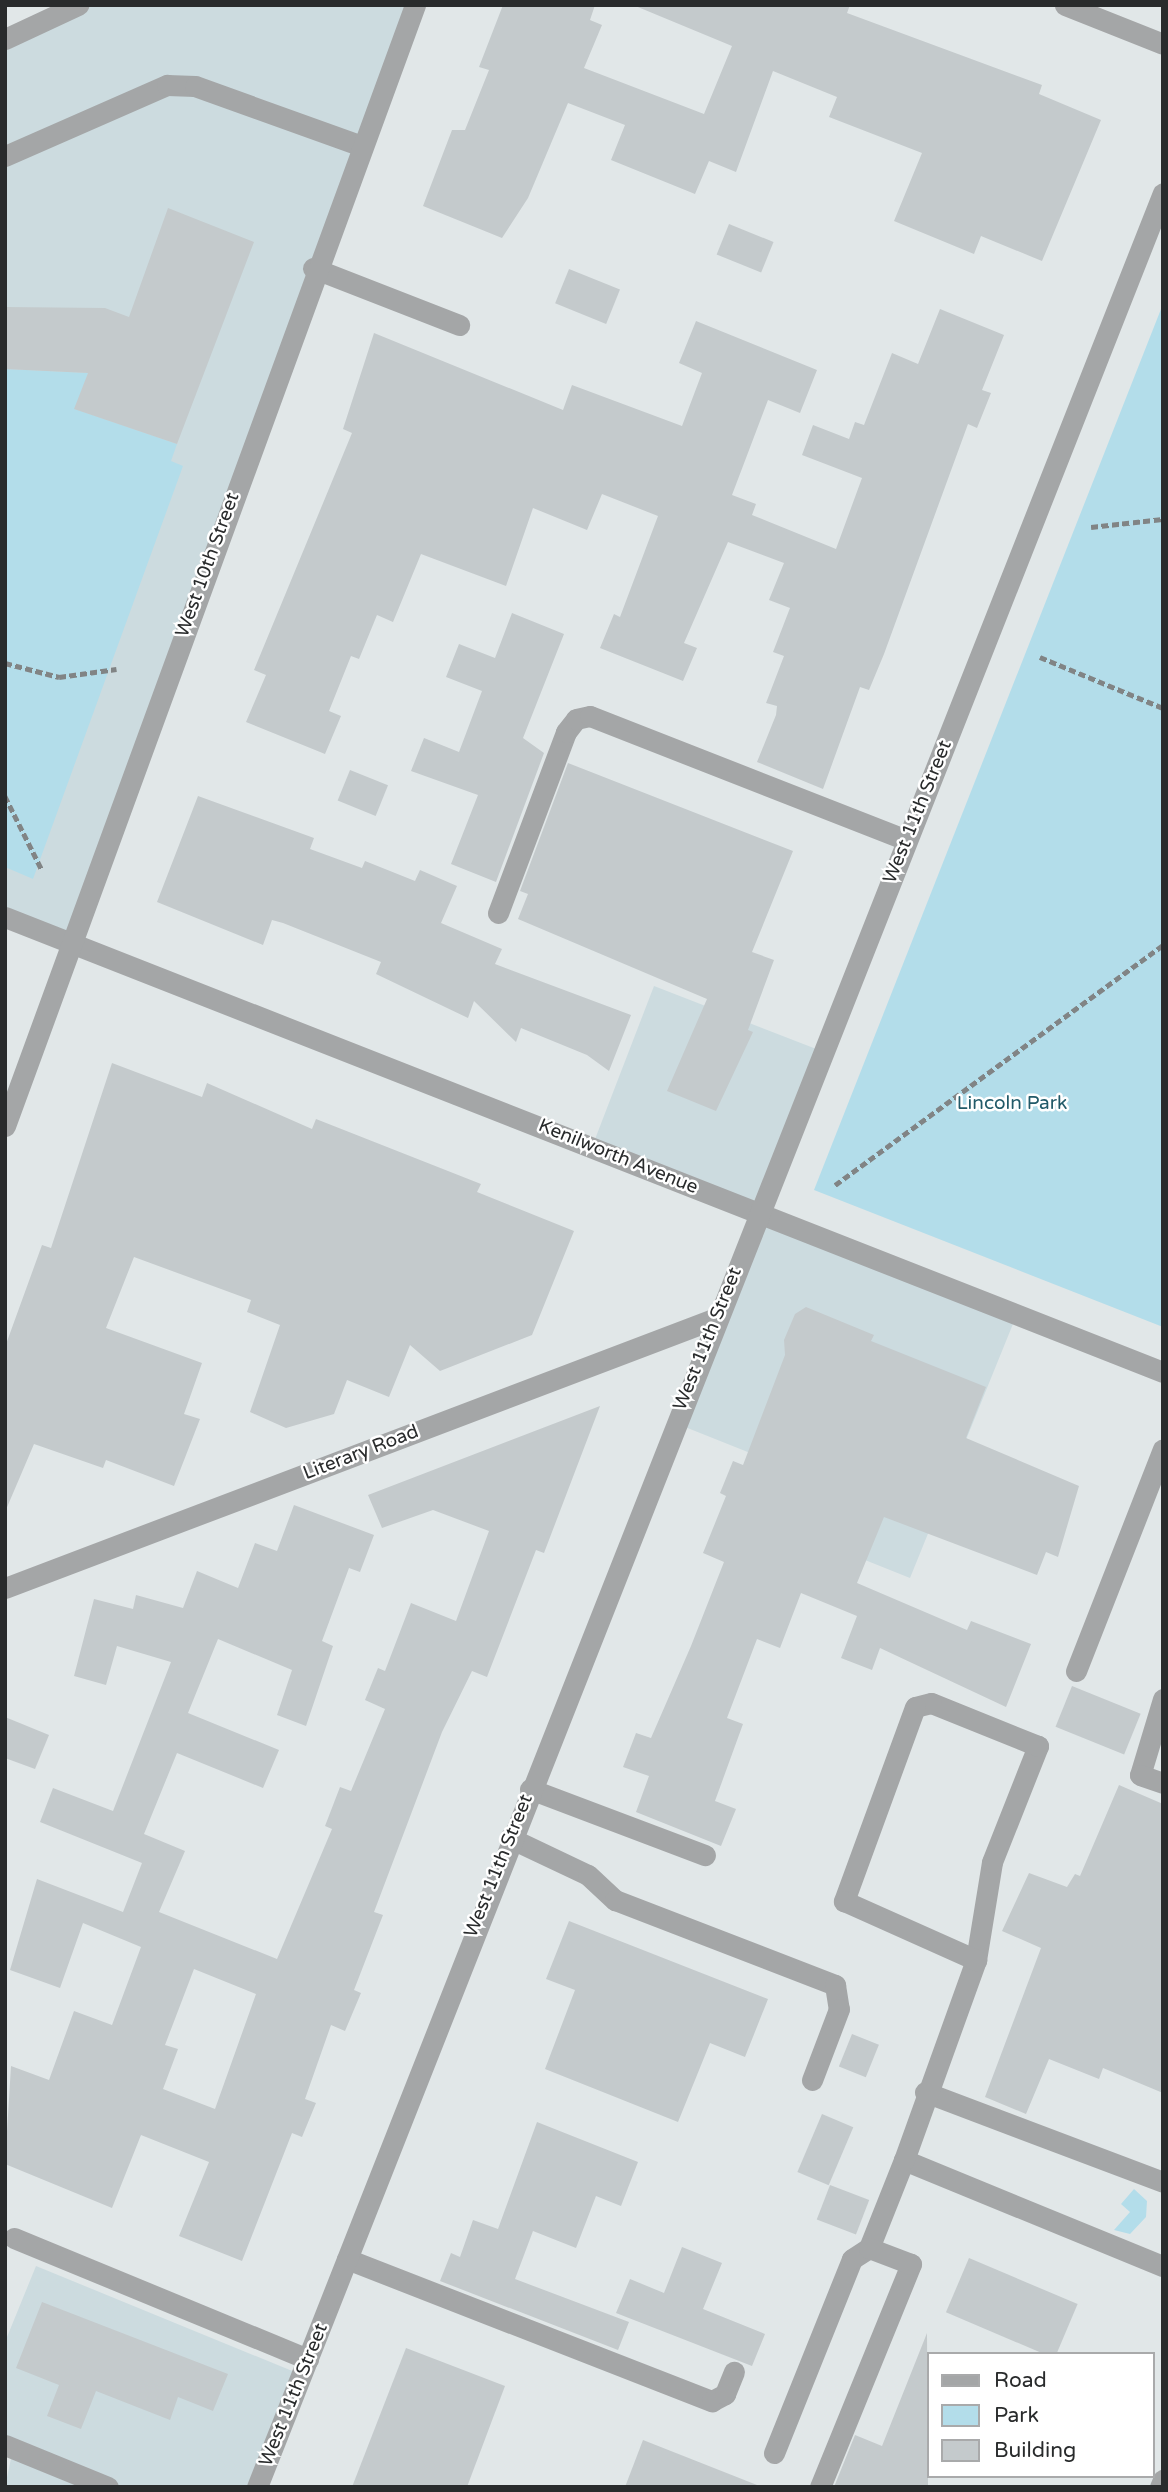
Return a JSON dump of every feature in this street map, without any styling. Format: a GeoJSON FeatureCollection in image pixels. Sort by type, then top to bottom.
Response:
{"type":"FeatureCollection","features":[{"type":"Feature","properties":{"kind":"street"},"geometry":{"type":"LineString","coordinates":[[5,39],[55,10],[78,5]]}},
{"type":"Feature","properties":{"kind":"street","name":"West 10th Street"},"geometry":{"type":"LineString","coordinates":[[5,1126],[313,268],[415,5]]}},
{"type":"Feature","properties":{"kind":"street"},"geometry":{"type":"LineString","coordinates":[[1065,5],[1163,44]]}},
{"type":"Feature","properties":{"kind":"street"},"geometry":{"type":"LineString","coordinates":[[5,156],[167,85],[195,86],[359,145]]}},
{"type":"Feature","properties":{"kind":"street","name":"West 11th Street"},"geometry":{"type":"LineString","coordinates":[[257,2487],[510,1838],[1163,193]]}},
{"type":"Feature","properties":{"kind":"street"},"geometry":{"type":"LineString","coordinates":[[313,268],[459,325]]}},
{"type":"Feature","properties":{"kind":"street"},"geometry":{"type":"LineString","coordinates":[[498,913],[566,732],[576,719],[590,716],[907,840]]}},
{"type":"Feature","properties":{"kind":"street","name":"Kenilworth Avenue"},"geometry":{"type":"LineString","coordinates":[[5,917],[73,941],[1163,1372]]}},
{"type":"Feature","properties":{"kind":"street","name":"Literary Road"},"geometry":{"type":"LineString","coordinates":[[5,1588],[716,1318]]}},
{"type":"Feature","properties":{"kind":"street"},"geometry":{"type":"LineString","coordinates":[[1076,1671],[1163,1449]]}},
{"type":"Feature","properties":{"kind":"street"},"geometry":{"type":"LineString","coordinates":[[1163,1699],[1140,1774],[1163,1783]]}},
{"type":"Feature","properties":{"kind":"street"},"geometry":{"type":"LineString","coordinates":[[774,2453],[852,2259],[869,2248],[904,2160],[925,2092],[976,1960],[992,1862],[1038,1746],[931,1703],[915,1707],[844,1901],[976,1960]]}},
{"type":"Feature","properties":{"kind":"street"},"geometry":{"type":"LineString","coordinates":[[530,1790],[705,1856]]}},
{"type":"Feature","properties":{"kind":"street"},"geometry":{"type":"LineString","coordinates":[[510,1838],[588,1875],[615,1900],[835,1985],[839,2008],[812,2080]]}},
{"type":"Feature","properties":{"kind":"street"},"geometry":{"type":"LineString","coordinates":[[925,2092],[1163,2182]]}},
{"type":"Feature","properties":{"kind":"street"},"geometry":{"type":"LineString","coordinates":[[904,2160],[1163,2266]]}},
{"type":"Feature","properties":{"kind":"street"},"geometry":{"type":"LineString","coordinates":[[14,2238],[308,2359]]}},
{"type":"Feature","properties":{"kind":"street"},"geometry":{"type":"LineString","coordinates":[[820,2487],[911,2264],[869,2248]]}},
{"type":"Feature","properties":{"kind":"street"},"geometry":{"type":"LineString","coordinates":[[347,2259],[712,2401],[725,2394],[734,2372]]}},
{"type":"Feature","properties":{"kind":"street"},"geometry":{"type":"LineString","coordinates":[[5,2445],[108,2487]]}},
{"type":"Feature","properties":{"kind":"street"},"geometry":{"type":"LineString","coordinates":[[1160,2487],[1163,2480]]}},
{"type":"Feature","properties":{"kind":"path"},"geometry":{"type":"LineString","coordinates":[[1091,527],[1163,519]]}},
{"type":"Feature","properties":{"kind":"path"},"geometry":{"type":"LineString","coordinates":[[1040,657],[1163,708]]}},
{"type":"Feature","properties":{"kind":"path"},"geometry":{"type":"LineString","coordinates":[[5,663],[60,677],[116,668]]}},
{"type":"Feature","properties":{"kind":"path"},"geometry":{"type":"LineString","coordinates":[[5,796],[42,870]]}},
{"type":"Feature","properties":{"kind":"path"},"geometry":{"type":"LineString","coordinates":[[835,1185],[1163,945]]}},
{"type":"Feature","properties":{"kind":"shaded area"},"geometry":{"type":"Polygon","coordinates":[[[78,5],[415,5],[73,941],[5,917],[5,39],[78,5]]]}},
{"type":"Feature","properties":{"kind":"shaded area"},"geometry":{"type":"Polygon","coordinates":[[[654,986],[824,1052],[760,1213],[1017,1314],[910,1578],[790,1530],[810,1477],[675,1423],[759,1214],[592,1147],[654,986]]]}},
{"type":"Feature","properties":{"kind":"shaded area"},"geometry":{"type":"Polygon","coordinates":[[[36,2266],[302,2375],[257,2487],[5,2487],[13,2449],[5,2445],[5,2342],[36,2266]]]}},
{"type":"Feature","properties":{"kind":"green space","name":"Lincoln Park"},"geometry":{"type":"Polygon","coordinates":[[[1163,304],[1163,1327],[814,1190],[1163,304]]]}},
{"type":"Feature","properties":{"kind":"green space"},"geometry":{"type":"Polygon","coordinates":[[[5,369],[88,373],[75,409],[177,444],[171,461],[183,466],[33,879],[5,867],[5,369]]]}},
{"type":"Feature","properties":{"kind":"green space"},"geometry":{"type":"Polygon","coordinates":[[[1134,2189],[1147,2201],[1146,2217],[1130,2234],[1114,2230],[1130,2212],[1121,2204],[1134,2189]]]}},
{"type":"Feature","properties":{"kind":"building"},"geometry":{"type":"Polygon","coordinates":[[[503,5],[595,5],[590,20],[602,25],[584,68],[704,114],[732,46],[633,5],[850,5],[847,13],[1042,85],[1039,94],[1101,120],[1042,261],[981,236],[974,254],[894,221],[922,153],[829,117],[837,97],[773,71],[736,172],[709,161],[695,194],[611,160],[625,125],[568,103],[528,198],[502,238],[423,206],[452,130],[465,130],[489,70],[479,67],[503,5]]]}},
{"type":"Feature","properties":{"kind":"building"},"geometry":{"type":"Polygon","coordinates":[[[168,208],[254,242],[177,444],[74,409],[88,373],[5,369],[5,307],[105,308],[129,317],[168,208]]]}},
{"type":"Feature","properties":{"kind":"building"},"geometry":{"type":"Polygon","coordinates":[[[729,224],[774,242],[761,273],[717,255],[729,224]]]}},
{"type":"Feature","properties":{"kind":"building"},"geometry":{"type":"Polygon","coordinates":[[[569,269],[620,290],[606,324],[555,303],[569,269]]]}},
{"type":"Feature","properties":{"kind":"building"},"geometry":{"type":"Polygon","coordinates":[[[940,309],[1004,335],[982,390],[991,393],[977,428],[968,424],[884,654],[869,690],[860,687],[823,789],[757,762],[776,715],[777,706],[766,703],[784,656],[773,652],[790,608],[769,600],[784,563],[728,542],[684,643],[697,648],[683,681],[600,648],[614,614],[620,617],[658,516],[602,494],[587,530],[533,508],[506,586],[421,554],[393,622],[377,615],[359,659],[351,656],[329,711],[341,716],[325,754],[246,722],[266,675],[254,670],[352,433],[343,429],[374,333],[563,410],[572,385],[682,426],[702,373],[679,363],[696,321],[817,370],[800,413],[768,400],[732,495],[756,504],[752,515],[836,549],[862,478],[802,455],[813,425],[849,439],[855,422],[864,425],[892,353],[918,364],[940,309]]]}},
{"type":"Feature","properties":{"kind":"building"},"geometry":{"type":"Polygon","coordinates":[[[512,613],[564,634],[523,738],[544,753],[496,882],[451,864],[478,795],[411,771],[424,738],[459,752],[482,691],[446,677],[459,644],[495,658],[512,613]]]}},
{"type":"Feature","properties":{"kind":"building"},"geometry":{"type":"Polygon","coordinates":[[[568,763],[793,851],[752,952],[774,960],[748,1030],[753,1032],[716,1111],[667,1091],[707,999],[518,919],[528,894],[520,891],[568,763]]]}},
{"type":"Feature","properties":{"kind":"building"},"geometry":{"type":"Polygon","coordinates":[[[350,770],[388,785],[376,816],[338,801],[350,770]]]}},
{"type":"Feature","properties":{"kind":"building"},"geometry":{"type":"Polygon","coordinates":[[[198,796],[314,838],[310,849],[362,868],[365,861],[415,881],[420,870],[457,886],[441,923],[502,949],[495,964],[631,1015],[609,1071],[587,1055],[521,1028],[516,1042],[474,1001],[468,1018],[376,974],[381,962],[283,923],[272,920],[263,945],[157,902],[198,796]]]}},
{"type":"Feature","properties":{"kind":"building"},"geometry":{"type":"Polygon","coordinates":[[[112,1063],[202,1097],[207,1083],[312,1129],[316,1119],[481,1184],[477,1192],[574,1231],[532,1335],[440,1371],[410,1345],[389,1397],[347,1380],[334,1414],[286,1428],[250,1412],[280,1325],[247,1312],[251,1300],[134,1257],[106,1328],[202,1363],[184,1414],[200,1419],[174,1486],[106,1460],[103,1468],[34,1444],[5,1512],[5,1347],[42,1245],[51,1248],[112,1063]]]}},
{"type":"Feature","properties":{"kind":"building"},"geometry":{"type":"Polygon","coordinates":[[[806,1307],[874,1335],[871,1341],[986,1387],[966,1438],[1079,1486],[1058,1557],[1046,1552],[1037,1575],[884,1517],[857,1583],[967,1630],[971,1621],[1031,1644],[1006,1707],[880,1648],[872,1670],[841,1658],[857,1616],[801,1593],[780,1648],[757,1639],[727,1718],[743,1724],[715,1801],[736,1809],[721,1846],[636,1812],[649,1776],[623,1767],[636,1733],[651,1738],[691,1646],[724,1562],[703,1553],[726,1496],[720,1493],[733,1461],[743,1465],[785,1355],[784,1340],[795,1314],[806,1307]]]}},
{"type":"Feature","properties":{"kind":"building"},"geometry":{"type":"Polygon","coordinates":[[[600,1406],[544,1553],[536,1550],[487,1677],[472,1671],[442,1732],[374,1912],[383,1915],[354,1990],[361,1993],[345,2031],[331,2025],[305,2099],[316,2103],[302,2137],[292,2133],[242,2261],[179,2236],[209,2162],[141,2135],[112,2208],[5,2164],[11,2066],[49,2080],[74,2011],[112,2025],[141,1947],[83,1923],[60,1988],[10,1970],[37,1879],[123,1912],[142,1863],[40,1822],[53,1788],[113,1811],[171,1662],[117,1646],[106,1685],[74,1676],[94,1599],[133,1609],[136,1595],[183,1608],[197,1571],[238,1588],[255,1543],[277,1551],[294,1505],[374,1535],[360,1572],[349,1568],[322,1641],[333,1646],[306,1726],[277,1715],[292,1670],[218,1639],[188,1713],[279,1750],[263,1788],[177,1753],[144,1834],[185,1851],[159,1912],[277,1959],[332,1829],[325,1826],[340,1787],[351,1791],[385,1709],[365,1700],[378,1668],[385,1671],[411,1603],[456,1621],[489,1531],[433,1510],[382,1528],[368,1495],[600,1406]],[[194,1969],[165,2045],[178,2049],[163,2089],[215,2109],[256,1994],[194,1969]]]}},
{"type":"Feature","properties":{"kind":"building"},"geometry":{"type":"Polygon","coordinates":[[[1072,1686],[1141,1714],[1124,1755],[1056,1727],[1072,1686]]]}},
{"type":"Feature","properties":{"kind":"building"},"geometry":{"type":"Polygon","coordinates":[[[5,1717],[49,1735],[35,1769],[5,1758],[5,1717]]]}},
{"type":"Feature","properties":{"kind":"building"},"geometry":{"type":"Polygon","coordinates":[[[1119,1785],[1163,1804],[1163,2093],[1103,2068],[1099,2079],[1049,2059],[1026,2114],[985,2097],[1041,1948],[1002,1931],[1029,1873],[1067,1887],[1075,1874],[1080,1876],[1119,1785]]]}},
{"type":"Feature","properties":{"kind":"building"},"geometry":{"type":"Polygon","coordinates":[[[569,1921],[768,1999],[745,2057],[710,2043],[678,2122],[545,2069],[575,1990],[546,1979],[569,1921]]]}},
{"type":"Feature","properties":{"kind":"building"},"geometry":{"type":"Polygon","coordinates":[[[852,2034],[879,2045],[866,2077],[839,2066],[852,2034]]]}},
{"type":"Feature","properties":{"kind":"building"},"geometry":{"type":"Polygon","coordinates":[[[822,2114],[853,2127],[829,2185],[797,2172],[822,2114]]]}},
{"type":"Feature","properties":{"kind":"building"},"geometry":{"type":"Polygon","coordinates":[[[537,2122],[638,2162],[621,2206],[596,2196],[576,2248],[533,2231],[515,2279],[629,2322],[618,2350],[440,2281],[451,2253],[460,2257],[473,2220],[498,2229],[537,2122]]]}},
{"type":"Feature","properties":{"kind":"building"},"geometry":{"type":"Polygon","coordinates":[[[830,2185],[869,2200],[856,2235],[817,2220],[830,2185]]]}},
{"type":"Feature","properties":{"kind":"building"},"geometry":{"type":"Polygon","coordinates":[[[682,2247],[722,2263],[703,2309],[765,2334],[752,2366],[616,2313],[630,2279],[664,2293],[682,2247]]]}},
{"type":"Feature","properties":{"kind":"building"},"geometry":{"type":"Polygon","coordinates":[[[969,2258],[1078,2304],[1057,2352],[1039,2352],[946,2312],[969,2258]]]}},
{"type":"Feature","properties":{"kind":"building"},"geometry":{"type":"Polygon","coordinates":[[[42,2302],[228,2374],[213,2411],[178,2397],[170,2420],[96,2391],[81,2429],[47,2416],[59,2385],[16,2368],[42,2302]]]}},
{"type":"Feature","properties":{"kind":"building"},"geometry":{"type":"Polygon","coordinates":[[[927,2333],[928,2487],[834,2487],[855,2435],[882,2446],[927,2333]]]}},
{"type":"Feature","properties":{"kind":"building"},"geometry":{"type":"Polygon","coordinates":[[[406,2348],[505,2386],[467,2487],[352,2487],[406,2348]]]}},
{"type":"Feature","properties":{"kind":"building"},"geometry":{"type":"Polygon","coordinates":[[[643,2440],[757,2485],[625,2487],[643,2440]]]}}]}
